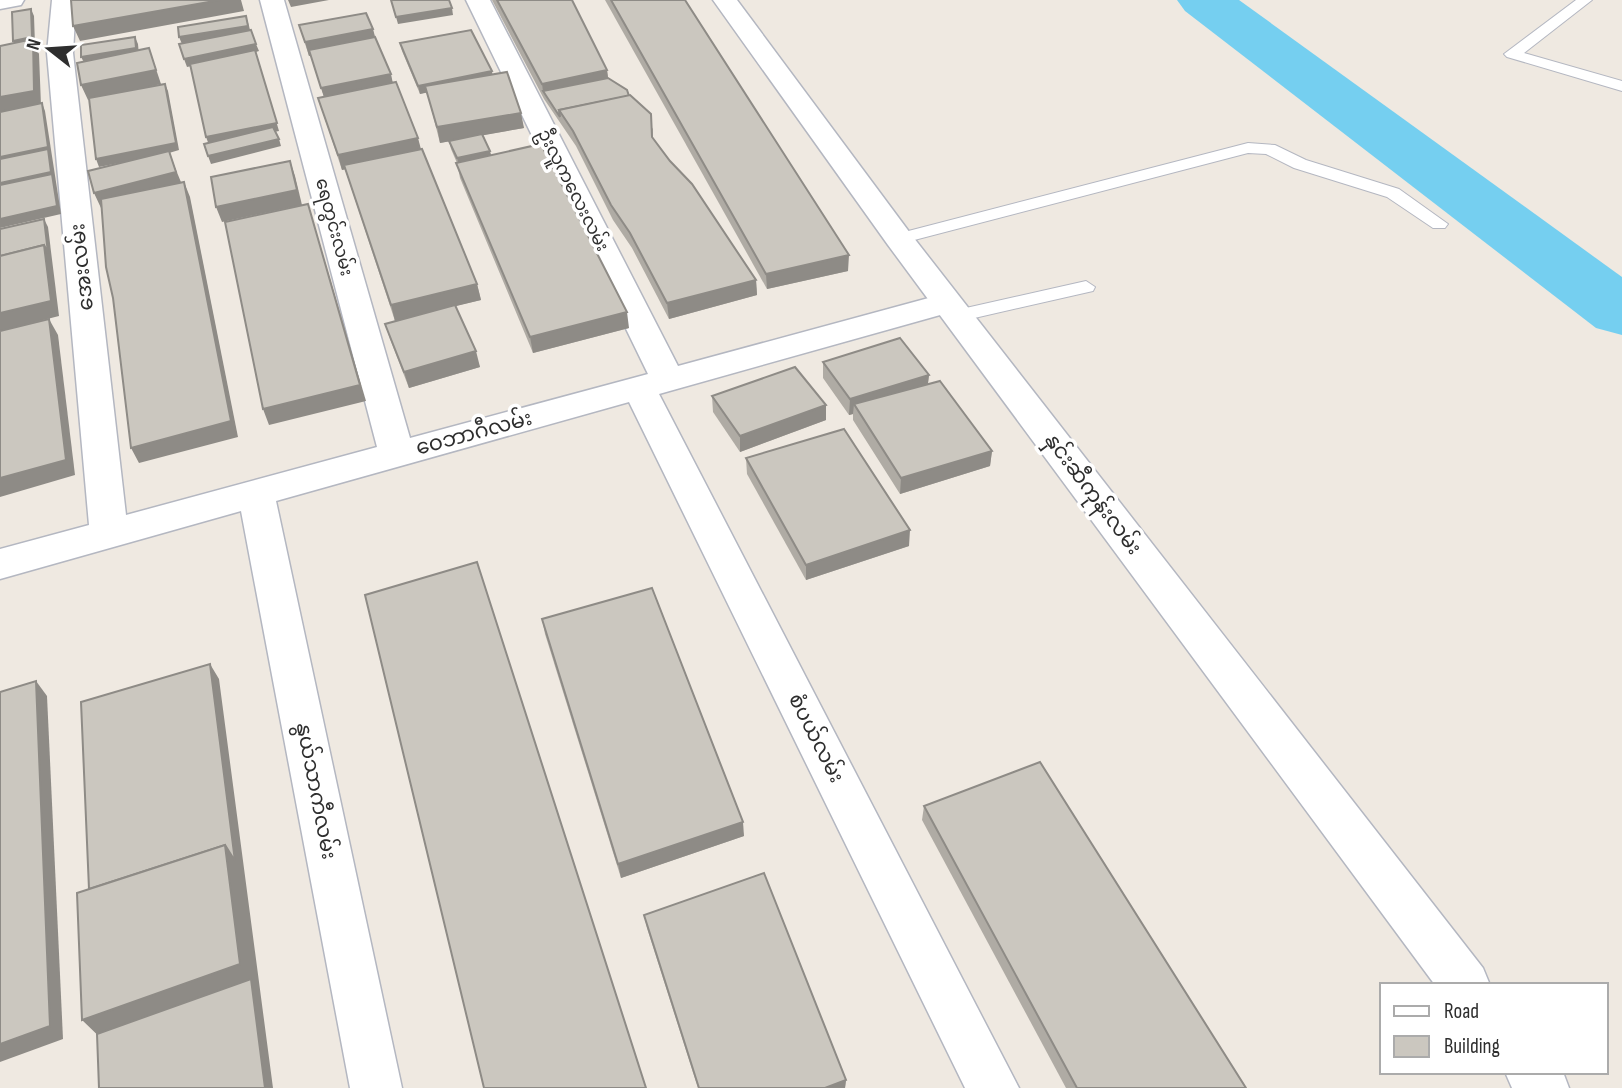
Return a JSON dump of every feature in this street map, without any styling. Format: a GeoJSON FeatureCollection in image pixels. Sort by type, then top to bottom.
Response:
{"type":"FeatureCollection","features":[{"type":"Feature","properties":{"kind":"street"},"geometry":{"type":"LineString","coordinates":[[0,2],[12,0]]}},
{"type":"Feature","properties":{"kind":"street","name":"အေးလမ်း"},"geometry":{"type":"LineString","coordinates":[[64,0],[60,53],[109,534]]}},
{"type":"Feature","properties":{"kind":"street","name":"ရေတွင်းလမ်း"},"geometry":{"type":"LineString","coordinates":[[272,0],[397,455]]}},
{"type":"Feature","properties":{"kind":"street","name":"ဦးလူကလေးလမ်း"},"geometry":{"type":"LineString","coordinates":[[478,0],[654,384]]}},
{"type":"Feature","properties":{"kind":"street","name":"နှင်းဆီကုန်းလမ်း"},"geometry":{"type":"LineString","coordinates":[[725,0],[899,239],[1463,983]]}},
{"type":"Feature","properties":{"kind":"street","name":"ဝေဘာဂီလမ်း"},"geometry":{"type":"LineString","coordinates":[[0,564],[654,384],[952,309]]}},
{"type":"Feature","properties":{"kind":"street","name":"စံပယ်လမ်း"},"geometry":{"type":"LineString","coordinates":[[654,384],[993,1088]]}},
{"type":"Feature","properties":{"kind":"street","name":"နွယ်သာကီလမ်း"},"geometry":{"type":"LineString","coordinates":[[256,493],[376,1088]]}},
{"type":"Feature","properties":{"kind":"lane"},"geometry":{"type":"LineString","coordinates":[[1586,0],[1511,54],[1622,86]]}},
{"type":"Feature","properties":{"kind":"lane"},"geometry":{"type":"LineString","coordinates":[[899,239],[1248,148],[1269,149],[1300,164],[1393,193],[1439,225]]}},
{"type":"Feature","properties":{"kind":"lane"},"geometry":{"type":"LineString","coordinates":[[952,309],[1086,287]]}},
{"type":"Feature","properties":{"kind":"building"},"geometry":{"type":"Polygon","coordinates":[[[71,0],[220,0],[73,26],[71,0]]]}},
{"type":"Feature","properties":{"kind":"building"},"geometry":{"type":"Polygon","coordinates":[[[391,0],[449,0],[452,8],[396,17],[391,0]]]}},
{"type":"Feature","properties":{"kind":"building"},"geometry":{"type":"Polygon","coordinates":[[[497,0],[572,0],[607,70],[542,84],[497,0]]]}},
{"type":"Feature","properties":{"kind":"building"},"geometry":{"type":"Polygon","coordinates":[[[611,0],[685,0],[849,255],[766,274],[611,0]]]}},
{"type":"Feature","properties":{"kind":"building"},"geometry":{"type":"Polygon","coordinates":[[[31,9],[32,37],[13,41],[12,12],[31,9]]]}},
{"type":"Feature","properties":{"kind":"building"},"geometry":{"type":"Polygon","coordinates":[[[366,13],[373,29],[305,42],[299,25],[366,13]]]}},
{"type":"Feature","properties":{"kind":"building"},"geometry":{"type":"Polygon","coordinates":[[[246,16],[248,26],[179,37],[178,27],[246,16]]]}},
{"type":"Feature","properties":{"kind":"building"},"geometry":{"type":"Polygon","coordinates":[[[251,30],[256,44],[184,59],[179,44],[251,30]]]}},
{"type":"Feature","properties":{"kind":"building"},"geometry":{"type":"Polygon","coordinates":[[[471,30],[492,71],[418,86],[400,43],[471,30]]]}},
{"type":"Feature","properties":{"kind":"building"},"geometry":{"type":"Polygon","coordinates":[[[135,37],[136,48],[81,57],[81,45],[135,37]]]}},
{"type":"Feature","properties":{"kind":"building"},"geometry":{"type":"Polygon","coordinates":[[[375,37],[391,74],[321,88],[309,50],[375,37]]]}},
{"type":"Feature","properties":{"kind":"building"},"geometry":{"type":"Polygon","coordinates":[[[33,39],[34,91],[0,97],[0,46],[33,39]]]}},
{"type":"Feature","properties":{"kind":"building"},"geometry":{"type":"Polygon","coordinates":[[[149,48],[156,70],[81,85],[77,63],[149,48]]]}},
{"type":"Feature","properties":{"kind":"building"},"geometry":{"type":"Polygon","coordinates":[[[255,50],[277,123],[206,137],[190,64],[255,50]]]}},
{"type":"Feature","properties":{"kind":"building"},"geometry":{"type":"Polygon","coordinates":[[[507,72],[521,113],[437,127],[425,86],[507,72]]]}},
{"type":"Feature","properties":{"kind":"building"},"geometry":{"type":"Polygon","coordinates":[[[608,78],[627,90],[629,96],[559,110],[560,117],[543,91],[608,78]]]}},
{"type":"Feature","properties":{"kind":"building"},"geometry":{"type":"Polygon","coordinates":[[[396,82],[418,138],[338,155],[318,98],[396,82]]]}},
{"type":"Feature","properties":{"kind":"building"},"geometry":{"type":"Polygon","coordinates":[[[165,84],[176,143],[96,159],[89,98],[165,84]]]}},
{"type":"Feature","properties":{"kind":"building"},"geometry":{"type":"Polygon","coordinates":[[[630,95],[651,114],[652,137],[692,184],[756,280],[667,303],[559,110],[630,95]]]}},
{"type":"Feature","properties":{"kind":"building"},"geometry":{"type":"Polygon","coordinates":[[[42,103],[48,147],[0,157],[0,112],[42,103]]]}},
{"type":"Feature","properties":{"kind":"building"},"geometry":{"type":"Polygon","coordinates":[[[273,127],[279,139],[208,156],[204,144],[273,127]]]}},
{"type":"Feature","properties":{"kind":"building"},"geometry":{"type":"Polygon","coordinates":[[[482,134],[490,151],[457,158],[449,141],[482,134]]]}},
{"type":"Feature","properties":{"kind":"building"},"geometry":{"type":"Polygon","coordinates":[[[541,144],[627,312],[530,337],[456,163],[541,144]]]}},
{"type":"Feature","properties":{"kind":"building"},"geometry":{"type":"Polygon","coordinates":[[[48,149],[51,172],[0,183],[0,159],[48,149]]]}},
{"type":"Feature","properties":{"kind":"building"},"geometry":{"type":"Polygon","coordinates":[[[422,149],[477,284],[391,305],[344,165],[422,149]]]}},
{"type":"Feature","properties":{"kind":"building"},"geometry":{"type":"Polygon","coordinates":[[[169,151],[176,172],[94,193],[88,171],[169,151]]]}},
{"type":"Feature","properties":{"kind":"building"},"geometry":{"type":"Polygon","coordinates":[[[290,161],[297,190],[216,207],[211,177],[290,161]]]}},
{"type":"Feature","properties":{"kind":"building"},"geometry":{"type":"Polygon","coordinates":[[[52,174],[57,206],[0,219],[0,185],[52,174]]]}},
{"type":"Feature","properties":{"kind":"building"},"geometry":{"type":"Polygon","coordinates":[[[184,182],[231,421],[131,448],[113,298],[106,267],[101,199],[184,182]]]}},
{"type":"Feature","properties":{"kind":"building"},"geometry":{"type":"Polygon","coordinates":[[[308,204],[360,385],[263,409],[225,222],[308,204]]]}},
{"type":"Feature","properties":{"kind":"building"},"geometry":{"type":"Polygon","coordinates":[[[44,219],[48,253],[44,245],[0,256],[0,229],[44,219]]]}},
{"type":"Feature","properties":{"kind":"building"},"geometry":{"type":"Polygon","coordinates":[[[44,245],[51,301],[0,313],[0,256],[44,245]]]}},
{"type":"Feature","properties":{"kind":"building"},"geometry":{"type":"Polygon","coordinates":[[[455,305],[476,351],[404,372],[385,324],[455,305]]]}},
{"type":"Feature","properties":{"kind":"building"},"geometry":{"type":"Polygon","coordinates":[[[49,319],[66,460],[0,478],[0,331],[49,319]]]}},
{"type":"Feature","properties":{"kind":"building"},"geometry":{"type":"Polygon","coordinates":[[[900,338],[929,375],[850,399],[823,362],[900,338]]]}},
{"type":"Feature","properties":{"kind":"building"},"geometry":{"type":"Polygon","coordinates":[[[795,367],[826,405],[740,436],[712,396],[795,367]]]}},
{"type":"Feature","properties":{"kind":"building"},"geometry":{"type":"Polygon","coordinates":[[[940,381],[992,451],[901,478],[854,404],[940,381]]]}},
{"type":"Feature","properties":{"kind":"building"},"geometry":{"type":"Polygon","coordinates":[[[844,429],[910,530],[806,565],[746,458],[844,429]]]}},
{"type":"Feature","properties":{"kind":"building"},"geometry":{"type":"Polygon","coordinates":[[[477,562],[646,1088],[484,1088],[365,595],[477,562]]]}},
{"type":"Feature","properties":{"kind":"building"},"geometry":{"type":"Polygon","coordinates":[[[652,588],[743,822],[618,864],[542,619],[652,588]]]}},
{"type":"Feature","properties":{"kind":"building"},"geometry":{"type":"Polygon","coordinates":[[[210,664],[235,861],[225,845],[89,889],[81,702],[210,664]]]}},
{"type":"Feature","properties":{"kind":"building"},"geometry":{"type":"Polygon","coordinates":[[[36,681],[50,1026],[0,1044],[0,692],[36,681]]]}},
{"type":"Feature","properties":{"kind":"building"},"geometry":{"type":"Polygon","coordinates":[[[1040,762],[1246,1088],[1077,1088],[924,806],[1040,762]]]}},
{"type":"Feature","properties":{"kind":"building"},"geometry":{"type":"Polygon","coordinates":[[[225,845],[240,964],[82,1020],[77,893],[225,845]]]}},
{"type":"Feature","properties":{"kind":"building"},"geometry":{"type":"Polygon","coordinates":[[[764,873],[846,1080],[825,1088],[699,1088],[644,915],[764,873]]]}},
{"type":"Feature","properties":{"kind":"building"},"geometry":{"type":"Polygon","coordinates":[[[251,979],[265,1088],[99,1088],[97,1034],[251,979]]]}},
{"type":"Feature","properties":{"kind":"waterway"},"geometry":{"type":"LineString","coordinates":[[1204,0],[1622,312]]}}]}
